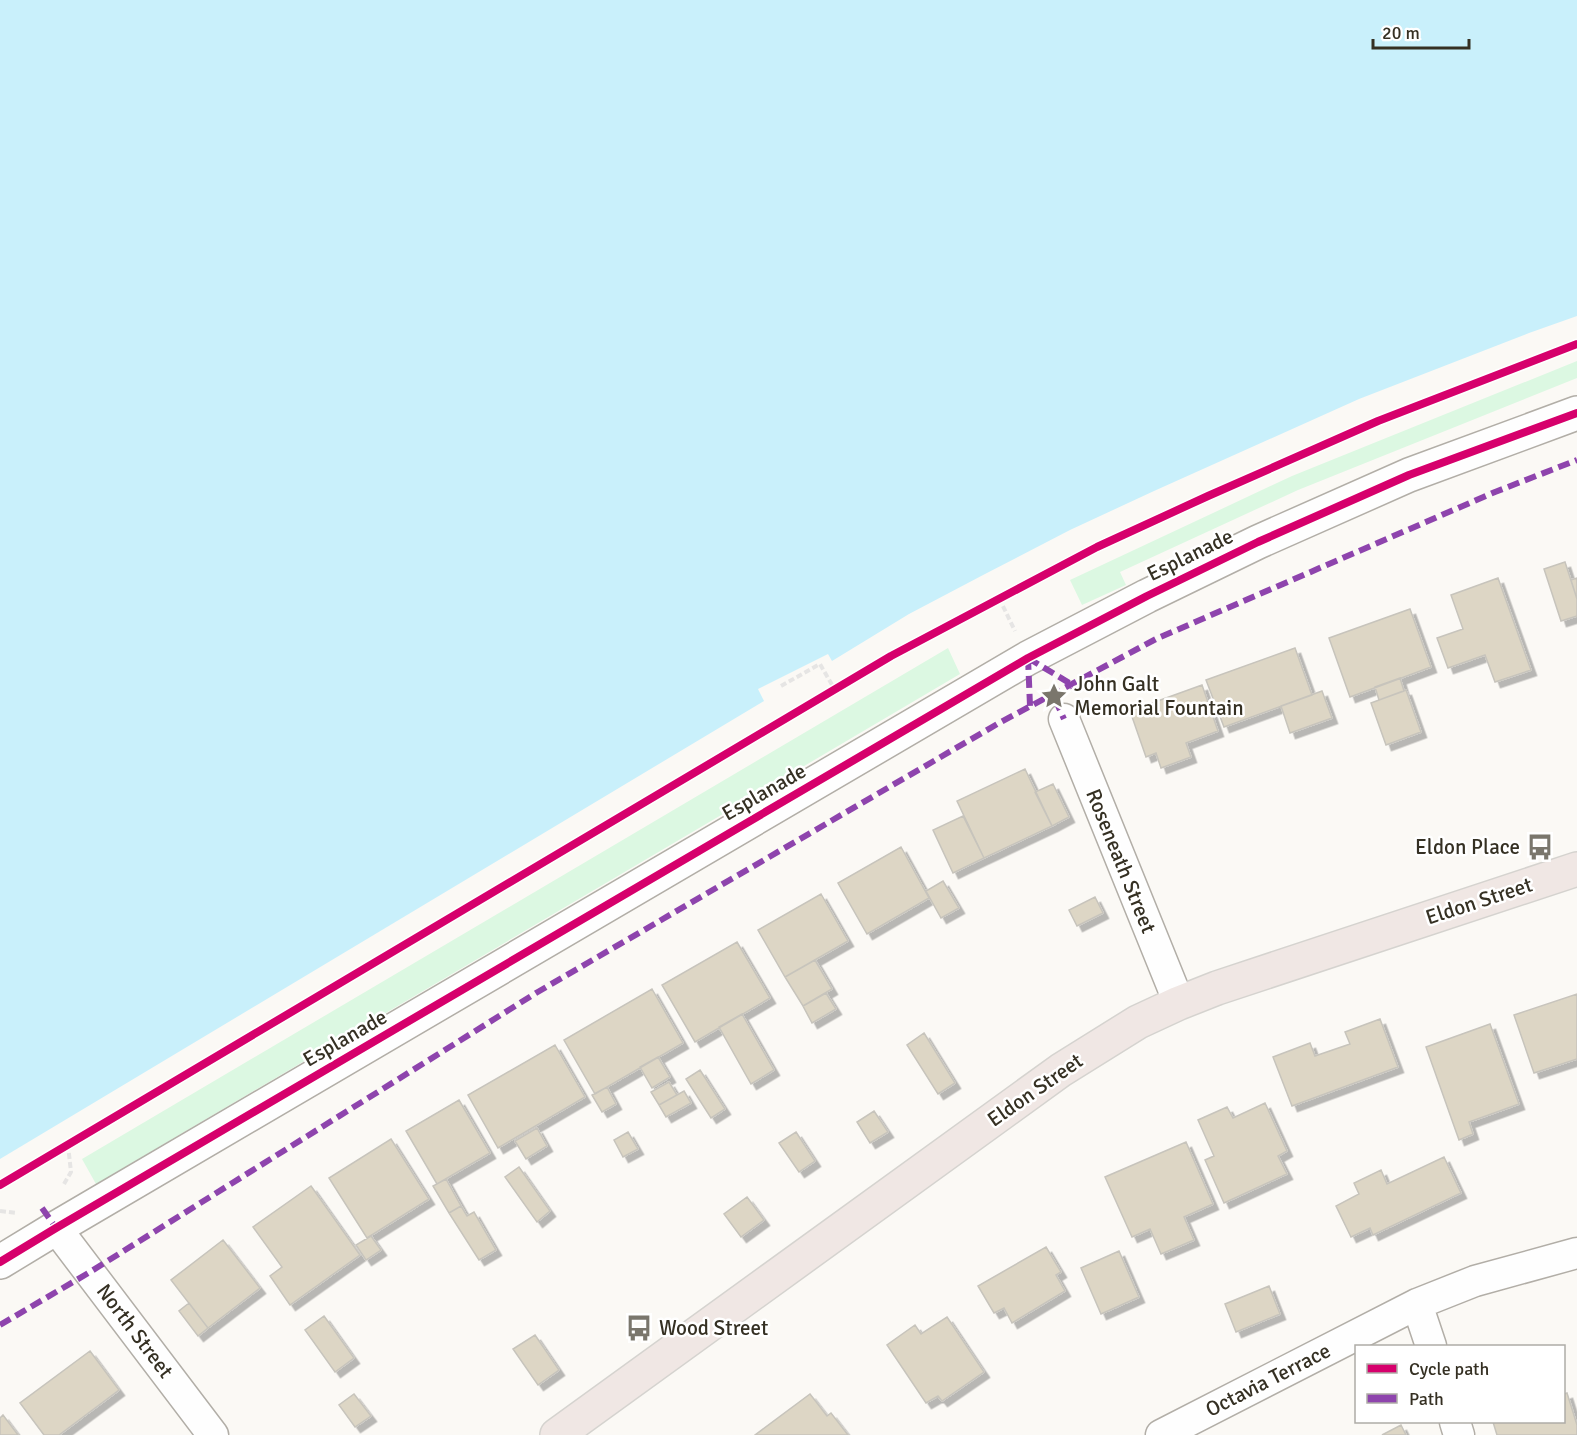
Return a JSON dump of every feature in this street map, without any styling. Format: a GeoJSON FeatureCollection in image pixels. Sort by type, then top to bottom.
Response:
{"type":"FeatureCollection","features":[{"type":"Feature","properties":{"kind":"main road","name":"Eldon Street"},"geometry":{"type":"LineString","coordinates":[[557,1435],[1061,1070],[1138,1022],[1217,988],[1577,869]]}},
{"type":"Feature","properties":{"kind":"street","name":"Esplanade"},"geometry":{"type":"LineString","coordinates":[[0,1262],[1028,658],[1258,542],[1409,475],[1577,413]]}},
{"type":"Feature","properties":{"kind":"street","name":"Roseneath Street"},"geometry":{"type":"LineString","coordinates":[[1064,719],[1179,1003]]}},
{"type":"Feature","properties":{"kind":"street","name":"North Street"},"geometry":{"type":"LineString","coordinates":[[56,1228],[213,1435]]}},
{"type":"Feature","properties":{"kind":"street","name":"Octavia Terrace"},"geometry":{"type":"LineString","coordinates":[[1161,1435],[1417,1304],[1475,1281],[1577,1253]]}},
{"type":"Feature","properties":{"kind":"street"},"geometry":{"type":"LineString","coordinates":[[1417,1304],[1430,1345]]}},
{"type":"Feature","properties":{"kind":"path"},"geometry":{"type":"LineString","coordinates":[[989,604],[1009,593]]}},
{"type":"Feature","properties":{"kind":"path"},"geometry":{"type":"LineString","coordinates":[[782,686],[820,664],[835,690]]}},
{"type":"Feature","properties":{"kind":"path"},"geometry":{"type":"LineString","coordinates":[[824,696],[844,684]]}},
{"type":"Feature","properties":{"kind":"path"},"geometry":{"type":"LineString","coordinates":[[59,1151],[79,1139]]}},
{"type":"Feature","properties":{"kind":"path"},"geometry":{"type":"LineString","coordinates":[[58,1193],[70,1172],[68,1145]]}},
{"type":"Feature","properties":{"kind":"path"},"geometry":{"type":"LineString","coordinates":[[0,1211],[26,1213]]}},
{"type":"Feature","properties":{"kind":"green space"},"geometry":{"type":"Polygon","coordinates":[[[1577,361],[1577,378],[1298,490],[1120,572],[1126,585],[1082,605],[1070,580],[1292,476],[1577,361]]]}},
{"type":"Feature","properties":{"kind":"green space"},"geometry":{"type":"Polygon","coordinates":[[[948,648],[960,674],[96,1184],[82,1159],[948,648]]]}},
{"type":"Feature","properties":{"kind":"water"},"geometry":{"type":"Polygon","coordinates":[[[0,0],[1577,0],[1577,316],[1359,399],[1154,491],[1070,530],[909,614],[832,661],[828,654],[758,689],[764,701],[0,1159],[0,0]]]}},
{"type":"Feature","properties":{"kind":"building"},"geometry":{"type":"Polygon","coordinates":[[[1565,562],[1577,599],[1577,616],[1561,621],[1544,569],[1565,562]]]}},
{"type":"Feature","properties":{"kind":"building"},"geometry":{"type":"Polygon","coordinates":[[[1498,578],[1531,670],[1495,682],[1485,655],[1448,668],[1437,638],[1463,629],[1451,595],[1498,578]]]}},
{"type":"Feature","properties":{"kind":"building"},"geometry":{"type":"Polygon","coordinates":[[[1577,578],[1577,599],[1571,580],[1577,578]]]}},
{"type":"Feature","properties":{"kind":"building"},"geometry":{"type":"Polygon","coordinates":[[[1410,609],[1431,667],[1350,697],[1329,638],[1410,609]]]}},
{"type":"Feature","properties":{"kind":"building"},"geometry":{"type":"Polygon","coordinates":[[[1295,648],[1312,695],[1224,727],[1206,680],[1295,648]]]}},
{"type":"Feature","properties":{"kind":"building"},"geometry":{"type":"Polygon","coordinates":[[[1400,678],[1404,691],[1379,700],[1375,687],[1400,678]]]}},
{"type":"Feature","properties":{"kind":"building"},"geometry":{"type":"Polygon","coordinates":[[[1202,685],[1218,731],[1186,743],[1191,757],[1161,768],[1156,753],[1146,757],[1130,711],[1202,685]]]}},
{"type":"Feature","properties":{"kind":"building"},"geometry":{"type":"Polygon","coordinates":[[[1406,690],[1421,732],[1386,745],[1371,703],[1406,690]]]}},
{"type":"Feature","properties":{"kind":"building"},"geometry":{"type":"Polygon","coordinates":[[[1322,691],[1332,718],[1290,733],[1281,706],[1322,691]]]}},
{"type":"Feature","properties":{"kind":"building"},"geometry":{"type":"Polygon","coordinates":[[[1025,769],[1052,826],[984,858],[957,801],[1025,769]]]}},
{"type":"Feature","properties":{"kind":"building"},"geometry":{"type":"Polygon","coordinates":[[[1053,784],[1069,817],[1052,826],[1035,792],[1053,784]]]}},
{"type":"Feature","properties":{"kind":"building"},"geometry":{"type":"Polygon","coordinates":[[[963,816],[984,858],[953,873],[933,830],[963,816]]]}},
{"type":"Feature","properties":{"kind":"building"},"geometry":{"type":"Polygon","coordinates":[[[901,847],[929,898],[867,934],[838,883],[901,847]]]}},
{"type":"Feature","properties":{"kind":"building"},"geometry":{"type":"Polygon","coordinates":[[[943,881],[959,908],[941,918],[926,891],[943,881]]]}},
{"type":"Feature","properties":{"kind":"building"},"geometry":{"type":"Polygon","coordinates":[[[821,894],[848,941],[785,977],[758,930],[821,894]]]}},
{"type":"Feature","properties":{"kind":"building"},"geometry":{"type":"Polygon","coordinates":[[[1095,897],[1103,913],[1077,926],[1069,910],[1095,897]]]}},
{"type":"Feature","properties":{"kind":"building"},"geometry":{"type":"Polygon","coordinates":[[[737,942],[770,998],[695,1042],[662,985],[737,942]]]}},
{"type":"Feature","properties":{"kind":"building"},"geometry":{"type":"Polygon","coordinates":[[[815,960],[832,989],[803,1006],[785,977],[815,960]]]}},
{"type":"Feature","properties":{"kind":"building"},"geometry":{"type":"Polygon","coordinates":[[[652,989],[683,1043],[595,1094],[564,1040],[652,989]]]}},
{"type":"Feature","properties":{"kind":"building"},"geometry":{"type":"Polygon","coordinates":[[[826,993],[836,1009],[812,1023],[803,1006],[826,993]]]}},
{"type":"Feature","properties":{"kind":"building"},"geometry":{"type":"Polygon","coordinates":[[[1577,994],[1577,1059],[1534,1073],[1514,1015],[1577,994]]]}},
{"type":"Feature","properties":{"kind":"building"},"geometry":{"type":"Polygon","coordinates":[[[742,1014],[774,1070],[751,1084],[719,1027],[742,1014]]]}},
{"type":"Feature","properties":{"kind":"building"},"geometry":{"type":"Polygon","coordinates":[[[1380,1019],[1398,1067],[1292,1106],[1273,1057],[1310,1043],[1315,1056],[1350,1044],[1345,1032],[1380,1019]]]}},
{"type":"Feature","properties":{"kind":"building"},"geometry":{"type":"Polygon","coordinates":[[[1490,1024],[1519,1104],[1469,1122],[1473,1134],[1459,1140],[1426,1047],[1490,1024]]]}},
{"type":"Feature","properties":{"kind":"building"},"geometry":{"type":"Polygon","coordinates":[[[924,1033],[955,1083],[938,1094],[907,1045],[924,1033]]]}},
{"type":"Feature","properties":{"kind":"building"},"geometry":{"type":"Polygon","coordinates":[[[555,1045],[585,1097],[498,1148],[468,1095],[555,1045]]]}},
{"type":"Feature","properties":{"kind":"building"},"geometry":{"type":"Polygon","coordinates":[[[658,1057],[670,1077],[652,1088],[640,1067],[658,1057]]]}},
{"type":"Feature","properties":{"kind":"building"},"geometry":{"type":"Polygon","coordinates":[[[700,1070],[725,1109],[711,1118],[686,1079],[700,1070]]]}},
{"type":"Feature","properties":{"kind":"building"},"geometry":{"type":"Polygon","coordinates":[[[669,1082],[677,1095],[659,1105],[651,1092],[669,1082]]]}},
{"type":"Feature","properties":{"kind":"building"},"geometry":{"type":"Polygon","coordinates":[[[607,1087],[616,1104],[602,1112],[592,1095],[607,1087]]]}},
{"type":"Feature","properties":{"kind":"building"},"geometry":{"type":"Polygon","coordinates":[[[684,1091],[691,1103],[666,1117],[659,1105],[684,1091]]]}},
{"type":"Feature","properties":{"kind":"building"},"geometry":{"type":"Polygon","coordinates":[[[459,1100],[490,1153],[437,1184],[406,1131],[459,1100]]]}},
{"type":"Feature","properties":{"kind":"building"},"geometry":{"type":"Polygon","coordinates":[[[1265,1103],[1287,1151],[1278,1156],[1287,1174],[1224,1203],[1205,1160],[1214,1156],[1198,1120],[1227,1107],[1233,1118],[1265,1103]]]}},
{"type":"Feature","properties":{"kind":"building"},"geometry":{"type":"Polygon","coordinates":[[[874,1111],[888,1132],[870,1143],[857,1122],[874,1111]]]}},
{"type":"Feature","properties":{"kind":"building"},"geometry":{"type":"Polygon","coordinates":[[[537,1128],[547,1146],[526,1159],[515,1141],[537,1128]]]}},
{"type":"Feature","properties":{"kind":"building"},"geometry":{"type":"Polygon","coordinates":[[[628,1132],[638,1149],[623,1157],[614,1140],[628,1132]]]}},
{"type":"Feature","properties":{"kind":"building"},"geometry":{"type":"Polygon","coordinates":[[[796,1132],[815,1161],[799,1172],[779,1143],[796,1132]]]}},
{"type":"Feature","properties":{"kind":"building"},"geometry":{"type":"Polygon","coordinates":[[[391,1139],[429,1199],[367,1238],[329,1178],[391,1139]]]}},
{"type":"Feature","properties":{"kind":"building"},"geometry":{"type":"Polygon","coordinates":[[[1186,1142],[1213,1204],[1184,1217],[1194,1240],[1161,1254],[1150,1229],[1132,1237],[1105,1177],[1186,1142]]]}},
{"type":"Feature","properties":{"kind":"building"},"geometry":{"type":"Polygon","coordinates":[[[1444,1157],[1461,1193],[1373,1235],[1370,1228],[1351,1237],[1336,1206],[1359,1194],[1354,1183],[1381,1170],[1387,1184],[1444,1157]]]}},
{"type":"Feature","properties":{"kind":"building"},"geometry":{"type":"Polygon","coordinates":[[[519,1167],[550,1211],[537,1222],[505,1177],[519,1167]]]}},
{"type":"Feature","properties":{"kind":"building"},"geometry":{"type":"Polygon","coordinates":[[[446,1179],[461,1206],[449,1213],[433,1186],[446,1179]]]}},
{"type":"Feature","properties":{"kind":"building"},"geometry":{"type":"Polygon","coordinates":[[[311,1186],[360,1255],[290,1305],[270,1276],[282,1267],[253,1227],[311,1186]]]}},
{"type":"Feature","properties":{"kind":"building"},"geometry":{"type":"Polygon","coordinates":[[[747,1197],[764,1220],[741,1237],[724,1214],[747,1197]]]}},
{"type":"Feature","properties":{"kind":"building"},"geometry":{"type":"Polygon","coordinates":[[[461,1206],[467,1216],[474,1212],[496,1250],[479,1260],[449,1213],[461,1206]]]}},
{"type":"Feature","properties":{"kind":"building"},"geometry":{"type":"Polygon","coordinates":[[[371,1236],[381,1250],[366,1260],[356,1245],[371,1236]]]}},
{"type":"Feature","properties":{"kind":"building"},"geometry":{"type":"Polygon","coordinates":[[[223,1240],[260,1288],[208,1328],[171,1280],[223,1240]]]}},
{"type":"Feature","properties":{"kind":"building"},"geometry":{"type":"Polygon","coordinates":[[[1046,1247],[1061,1272],[1056,1275],[1065,1291],[1012,1323],[1004,1308],[994,1313],[978,1286],[1046,1247]]]}},
{"type":"Feature","properties":{"kind":"building"},"geometry":{"type":"Polygon","coordinates":[[[1119,1251],[1139,1297],[1101,1314],[1081,1268],[1119,1251]]]}},
{"type":"Feature","properties":{"kind":"building"},"geometry":{"type":"Polygon","coordinates":[[[1269,1286],[1280,1314],[1236,1332],[1225,1304],[1269,1286]]]}},
{"type":"Feature","properties":{"kind":"building"},"geometry":{"type":"Polygon","coordinates":[[[189,1303],[208,1328],[198,1336],[179,1311],[189,1303]]]}},
{"type":"Feature","properties":{"kind":"building"},"geometry":{"type":"Polygon","coordinates":[[[324,1316],[354,1358],[335,1372],[305,1330],[324,1316]]]}},
{"type":"Feature","properties":{"kind":"building"},"geometry":{"type":"Polygon","coordinates":[[[947,1317],[984,1372],[942,1401],[938,1396],[926,1403],[887,1345],[915,1325],[921,1334],[947,1317]]]}},
{"type":"Feature","properties":{"kind":"building"},"geometry":{"type":"Polygon","coordinates":[[[535,1335],[559,1370],[538,1385],[513,1349],[535,1335]]]}},
{"type":"Feature","properties":{"kind":"building"},"geometry":{"type":"Polygon","coordinates":[[[90,1351],[119,1390],[59,1435],[44,1435],[20,1403],[90,1351]]]}},
{"type":"Feature","properties":{"kind":"building"},"geometry":{"type":"Polygon","coordinates":[[[1567,1393],[1577,1425],[1577,1435],[1497,1435],[1493,1423],[1565,1423],[1565,1394],[1567,1393]]]}},
{"type":"Feature","properties":{"kind":"building"},"geometry":{"type":"Polygon","coordinates":[[[354,1394],[371,1416],[355,1427],[339,1405],[354,1394]]]}},
{"type":"Feature","properties":{"kind":"building"},"geometry":{"type":"Polygon","coordinates":[[[810,1394],[827,1416],[831,1413],[848,1435],[755,1435],[810,1394]]]}},
{"type":"Feature","properties":{"kind":"building"},"geometry":{"type":"Polygon","coordinates":[[[3,1415],[18,1435],[0,1435],[0,1418],[3,1415]]]}},
{"type":"Feature","properties":{"kind":"building"},"geometry":{"type":"Polygon","coordinates":[[[1401,1425],[1406,1435],[1382,1435],[1401,1425]]]}},
{"type":"Feature","properties":{"kind":"marked path"},"geometry":{"type":"LineString","coordinates":[[0,1325],[90,1272],[536,993],[999,723],[1156,639],[1495,492],[1577,460]]}},
{"type":"Feature","properties":{"kind":"marked path"},"geometry":{"type":"LineString","coordinates":[[1028,658],[1071,684],[1073,688]]}},
{"type":"Feature","properties":{"kind":"marked path"},"geometry":{"type":"LineString","coordinates":[[1028,658],[1030,706],[1033,711]]}},
{"type":"Feature","properties":{"kind":"marked path"},"geometry":{"type":"LineString","coordinates":[[1055,699],[1064,719]]}},
{"type":"Feature","properties":{"kind":"marked path"},"geometry":{"type":"LineString","coordinates":[[42,1208],[56,1228]]}},
{"type":"Feature","properties":{"kind":"cycle path"},"geometry":{"type":"LineString","coordinates":[[0,1185],[891,656],[1097,547],[1208,496],[1378,421],[1577,344]]}},
{"type":"Feature","properties":{"kind":"cycle path"},"geometry":{"type":"LineString","coordinates":[[0,1262],[1028,658],[1258,542],[1409,475],[1577,413]]}},
{"type":"Feature","properties":{"kind":"place","name":"John Galt Memorial Fountain"},"geometry":{"type":"Point","coordinates":[1054,696]}},
{"type":"Feature","properties":{"kind":"place","name":"Eldon Place"},"geometry":{"type":"Point","coordinates":[1540,847]}},
{"type":"Feature","properties":{"kind":"place","name":"Wood Street"},"geometry":{"type":"Point","coordinates":[639,1328]}}]}
